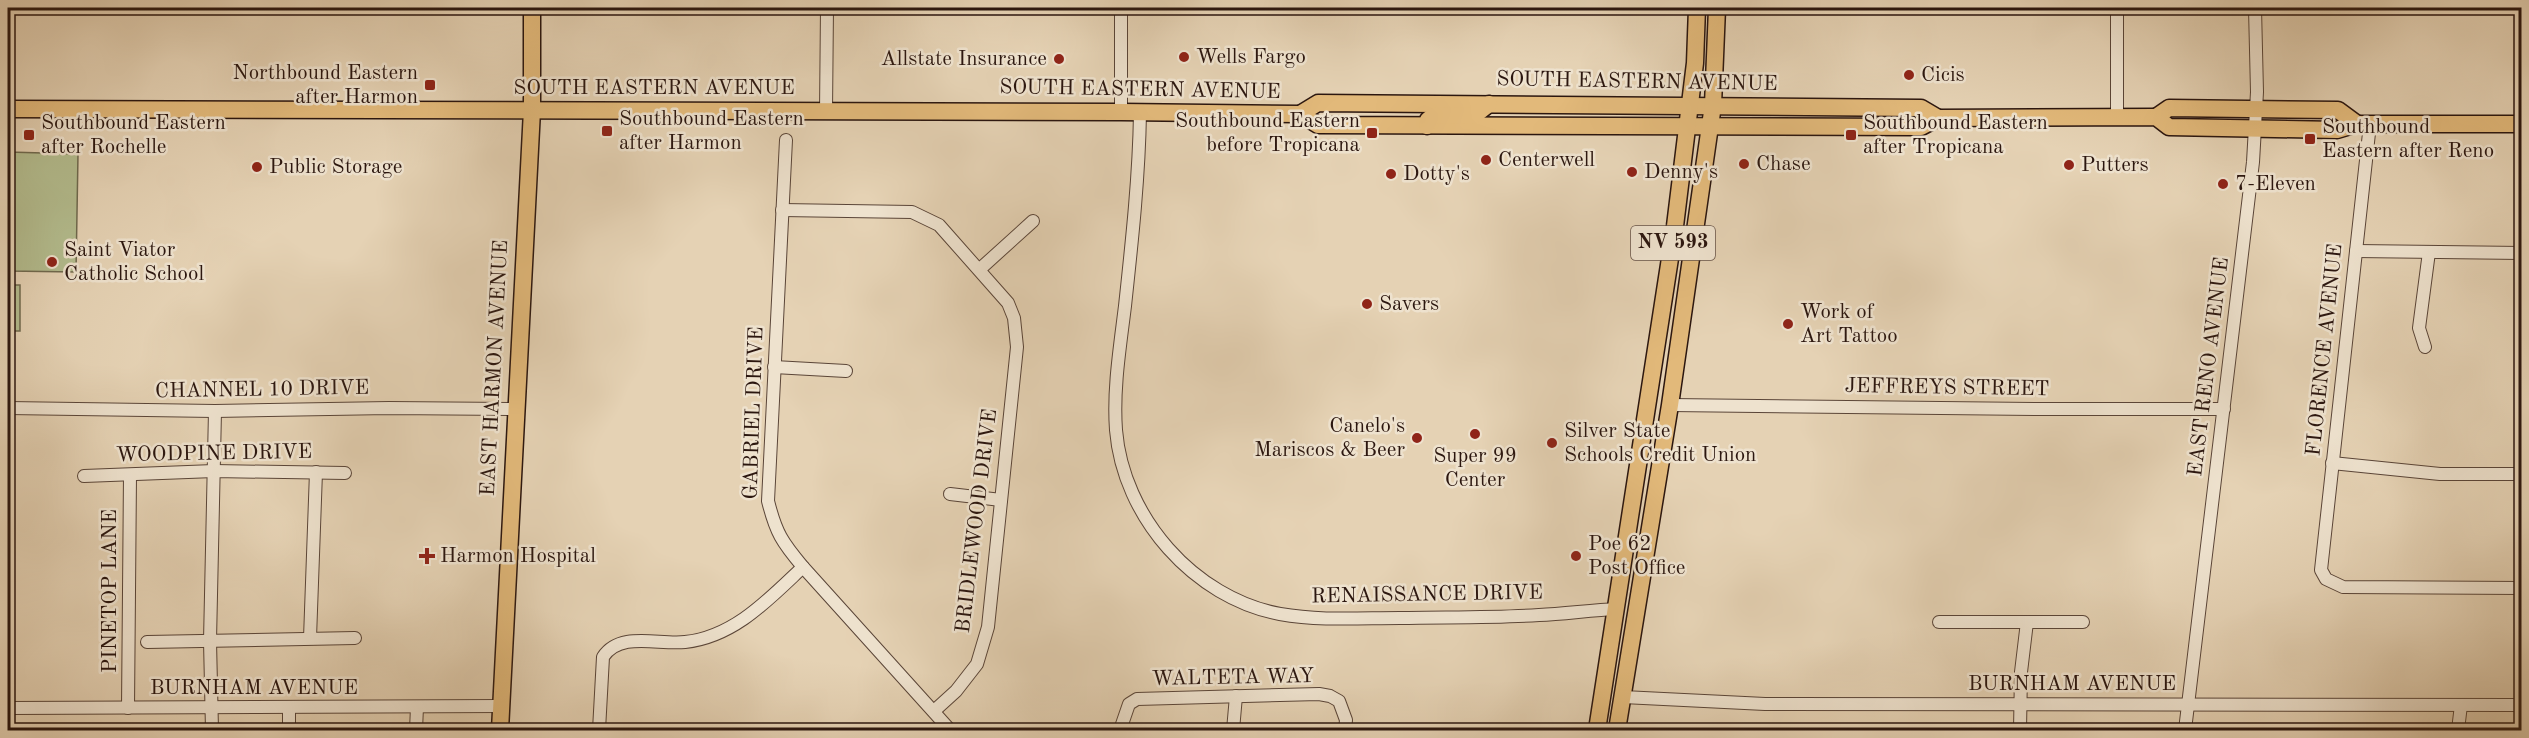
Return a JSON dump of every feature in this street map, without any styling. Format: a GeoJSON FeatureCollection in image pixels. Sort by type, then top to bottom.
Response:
{"type":"FeatureCollection","features":[{"type":"Feature","properties":{"kind":"main road","name":"EAST HARMON AVENUE"},"geometry":{"type":"LineString","coordinates":[[500,730],[532,110],[532,8]]}},
{"type":"Feature","properties":{"kind":"main road","name":"NV 593"},"geometry":{"type":"LineString","coordinates":[[1597,730],[1657,358],[1688,126],[1695,63],[1696,8]]}},
{"type":"Feature","properties":{"kind":"main road","name":"NV 593"},"geometry":{"type":"LineString","coordinates":[[1617,730],[1670,405],[1713,105],[1717,61],[1717,8]]}},
{"type":"Feature","properties":{"kind":"main road","name":"SOUTH EASTERN AVENUE"},"geometry":{"type":"LineString","coordinates":[[1300,114],[1318,103],[1490,103],[1921,108],[1938,118]]}},
{"type":"Feature","properties":{"kind":"main road"},"geometry":{"type":"LineString","coordinates":[[1336,125],[1352,115],[1383,115],[1390,112],[1394,103]]}},
{"type":"Feature","properties":{"kind":"main road"},"geometry":{"type":"LineString","coordinates":[[1427,127],[1428,120],[1433,116],[1474,115],[1490,103]]}},
{"type":"Feature","properties":{"kind":"main road","name":"SOUTH EASTERN AVENUE"},"geometry":{"type":"LineString","coordinates":[[8,109],[1140,112],[1300,114],[1318,125],[1921,127],[1938,118],[2156,117],[2169,108],[2338,110],[2364,124]]}},
{"type":"Feature","properties":{"kind":"main road","name":"SOUTH EASTERN AVENUE"},"geometry":{"type":"LineString","coordinates":[[2156,117],[2169,127],[2337,130],[2364,124],[2522,123]]}},
{"type":"Feature","properties":{"kind":"main road"},"geometry":{"type":"LineString","coordinates":[[1657,358],[1665,371],[1662,399],[1670,405]]}},
{"type":"Feature","properties":{"kind":"main road"},"geometry":{"type":"LineString","coordinates":[[1648,407],[1657,413],[1653,446],[1661,460]]}},
{"type":"Feature","properties":{"kind":"main road"},"geometry":{"type":"LineString","coordinates":[[1611,647],[1619,662],[1616,690],[1623,697]]}},
{"type":"Feature","properties":{"kind":"main road"},"geometry":{"type":"LineString","coordinates":[[1603,689],[1612,698],[1610,730]]}},
{"type":"Feature","properties":{"kind":"street"},"geometry":{"type":"LineString","coordinates":[[826,111],[827,8]]}},
{"type":"Feature","properties":{"kind":"street"},"geometry":{"type":"LineString","coordinates":[[1121,8],[1121,112]]}},
{"type":"Feature","properties":{"kind":"street"},"geometry":{"type":"LineString","coordinates":[[2117,8],[2117,117]]}},
{"type":"Feature","properties":{"kind":"street","name":"EAST RENO AVENUE"},"geometry":{"type":"LineString","coordinates":[[2185,730],[2256,128],[2255,8]]}},
{"type":"Feature","properties":{"kind":"street","name":"RENAISSANCE DRIVE"},"geometry":{"type":"LineString","coordinates":[[1140,112],[1140,168],[1115,389],[1116,432],[1126,473],[1143,514],[1168,549],[1201,579],[1239,600],[1279,614],[1323,619],[1540,615],[1617,609]]}},
{"type":"Feature","properties":{"kind":"street","name":"FLORENCE AVENUE"},"geometry":{"type":"LineString","coordinates":[[2364,124],[2356,251],[2321,570],[2326,579],[2343,587],[2522,588]]}},
{"type":"Feature","properties":{"kind":"street","name":"GABRIEL DRIVE"},"geometry":{"type":"LineString","coordinates":[[786,140],[768,501],[776,530],[803,567],[950,730]]}},
{"type":"Feature","properties":{"kind":"street"},"geometry":{"type":"LineString","coordinates":[[782,210],[912,212],[939,225],[980,269],[1033,221]]}},
{"type":"Feature","properties":{"kind":"street"},"geometry":{"type":"LineString","coordinates":[[2356,251],[2522,253]]}},
{"type":"Feature","properties":{"kind":"street"},"geometry":{"type":"LineString","coordinates":[[2425,347],[2419,328],[2429,252]]}},
{"type":"Feature","properties":{"kind":"street","name":"BRIDLEWOOD DRIVE"},"geometry":{"type":"LineString","coordinates":[[934,711],[956,691],[977,664],[988,627],[1017,347],[1014,318],[1008,303],[980,269]]}},
{"type":"Feature","properties":{"kind":"street"},"geometry":{"type":"LineString","coordinates":[[774,367],[846,371]]}},
{"type":"Feature","properties":{"kind":"street","name":"JEFFREYS STREET"},"geometry":{"type":"LineString","coordinates":[[1670,405],[2224,409]]}},
{"type":"Feature","properties":{"kind":"street","name":"CHANNEL 10 DRIVE"},"geometry":{"type":"LineString","coordinates":[[8,408],[215,411],[389,408],[516,409]]}},
{"type":"Feature","properties":{"kind":"street"},"geometry":{"type":"LineString","coordinates":[[212,730],[210,641],[215,411]]}},
{"type":"Feature","properties":{"kind":"street"},"geometry":{"type":"LineString","coordinates":[[2332,463],[2440,474],[2522,474]]}},
{"type":"Feature","properties":{"kind":"street","name":"WOODPINE DRIVE"},"geometry":{"type":"LineString","coordinates":[[84,476],[214,471],[345,473]]}},
{"type":"Feature","properties":{"kind":"street"},"geometry":{"type":"LineString","coordinates":[[310,638],[316,472]]}},
{"type":"Feature","properties":{"kind":"street","name":"PINETOP LANE"},"geometry":{"type":"LineString","coordinates":[[128,708],[130,475]]}},
{"type":"Feature","properties":{"kind":"street"},"geometry":{"type":"LineString","coordinates":[[950,494],[1001,500]]}},
{"type":"Feature","properties":{"kind":"street"},"geometry":{"type":"LineString","coordinates":[[599,730],[603,657],[609,649],[616,644],[627,642],[685,642],[706,638],[752,615],[803,567]]}},
{"type":"Feature","properties":{"kind":"street"},"geometry":{"type":"LineString","coordinates":[[1939,621],[2083,622]]}},
{"type":"Feature","properties":{"kind":"street"},"geometry":{"type":"LineString","coordinates":[[2020,730],[2021,672],[2027,622]]}},
{"type":"Feature","properties":{"kind":"street"},"geometry":{"type":"LineString","coordinates":[[147,642],[355,638]]}},
{"type":"Feature","properties":{"kind":"street","name":"WALTETA WAY"},"geometry":{"type":"LineString","coordinates":[[1120,730],[1129,704],[1137,699],[1319,694],[1339,701],[1346,720],[1345,730]]}},
{"type":"Feature","properties":{"kind":"street"},"geometry":{"type":"LineString","coordinates":[[1233,730],[1236,696]]}},
{"type":"Feature","properties":{"kind":"street","name":"BURNHAM AVENUE"},"geometry":{"type":"LineString","coordinates":[[1623,697],[1765,704],[2522,705]]}},
{"type":"Feature","properties":{"kind":"street"},"geometry":{"type":"LineString","coordinates":[[2458,730],[2461,705]]}},
{"type":"Feature","properties":{"kind":"street","name":"BURNHAM AVENUE"},"geometry":{"type":"LineString","coordinates":[[8,708],[501,706]]}},
{"type":"Feature","properties":{"kind":"street"},"geometry":{"type":"LineString","coordinates":[[289,707],[289,730]]}},
{"type":"Feature","properties":{"kind":"street"},"geometry":{"type":"LineString","coordinates":[[416,730],[421,707]]}},
{"type":"Feature","properties":{"kind":"street"},"geometry":{"type":"LineString","coordinates":[[421,707],[423,730]]}},
{"type":"Feature","properties":{"kind":"green space"},"geometry":{"type":"Polygon","coordinates":[[[8,152],[78,154],[76,272],[8,271],[8,152]]]}},
{"type":"Feature","properties":{"kind":"green space"},"geometry":{"type":"Polygon","coordinates":[[[8,285],[20,285],[20,331],[8,331],[8,285]]]}},
{"type":"Feature","properties":{"kind":"place","name":"Wells Fargo"},"geometry":{"type":"Point","coordinates":[1184,57]}},
{"type":"Feature","properties":{"kind":"place","name":"Allstate Insurance"},"geometry":{"type":"Point","coordinates":[1059,59]}},
{"type":"Feature","properties":{"kind":"place","name":"Cicis"},"geometry":{"type":"Point","coordinates":[1909,75]}},
{"type":"Feature","properties":{"kind":"place","name":"Northbound Eastern after Harmon"},"geometry":{"type":"Point","coordinates":[430,85]}},
{"type":"Feature","properties":{"kind":"place","name":"Southbound Eastern after Harmon"},"geometry":{"type":"Point","coordinates":[607,131]}},
{"type":"Feature","properties":{"kind":"place","name":"Southbound Eastern before Tropicana"},"geometry":{"type":"Point","coordinates":[1372,133]}},
{"type":"Feature","properties":{"kind":"place","name":"Southbound Eastern after Rochelle"},"geometry":{"type":"Point","coordinates":[29,135]}},
{"type":"Feature","properties":{"kind":"place","name":"Southbound Eastern after Tropicana"},"geometry":{"type":"Point","coordinates":[1851,135]}},
{"type":"Feature","properties":{"kind":"place","name":"Southbound Eastern after Reno"},"geometry":{"type":"Point","coordinates":[2310,139]}},
{"type":"Feature","properties":{"kind":"place","name":"Centerwell"},"geometry":{"type":"Point","coordinates":[1486,160]}},
{"type":"Feature","properties":{"kind":"place","name":"Chase"},"geometry":{"type":"Point","coordinates":[1744,164]}},
{"type":"Feature","properties":{"kind":"place","name":"Putters"},"geometry":{"type":"Point","coordinates":[2069,165]}},
{"type":"Feature","properties":{"kind":"place","name":"Public Storage"},"geometry":{"type":"Point","coordinates":[257,167]}},
{"type":"Feature","properties":{"kind":"place","name":"Denny's"},"geometry":{"type":"Point","coordinates":[1632,172]}},
{"type":"Feature","properties":{"kind":"place","name":"Dotty's"},"geometry":{"type":"Point","coordinates":[1391,174]}},
{"type":"Feature","properties":{"kind":"place","name":"7-Eleven"},"geometry":{"type":"Point","coordinates":[2223,184]}},
{"type":"Feature","properties":{"kind":"place","name":"Saint Viator Catholic School"},"geometry":{"type":"Point","coordinates":[52,262]}},
{"type":"Feature","properties":{"kind":"place","name":"Savers"},"geometry":{"type":"Point","coordinates":[1367,304]}},
{"type":"Feature","properties":{"kind":"place","name":"Work of Art Tattoo"},"geometry":{"type":"Point","coordinates":[1788,324]}},
{"type":"Feature","properties":{"kind":"place","name":"Super 99 Center"},"geometry":{"type":"Point","coordinates":[1475,434]}},
{"type":"Feature","properties":{"kind":"place","name":"Canelo's Mariscos & Beer"},"geometry":{"type":"Point","coordinates":[1417,438]}},
{"type":"Feature","properties":{"kind":"place","name":"Silver State Schools Credit Union"},"geometry":{"type":"Point","coordinates":[1552,443]}},
{"type":"Feature","properties":{"kind":"place","name":"Harmon Hospital"},"geometry":{"type":"Point","coordinates":[427,556]}},
{"type":"Feature","properties":{"kind":"place","name":"Poe 62 Post Office"},"geometry":{"type":"Point","coordinates":[1576,556]}}]}
